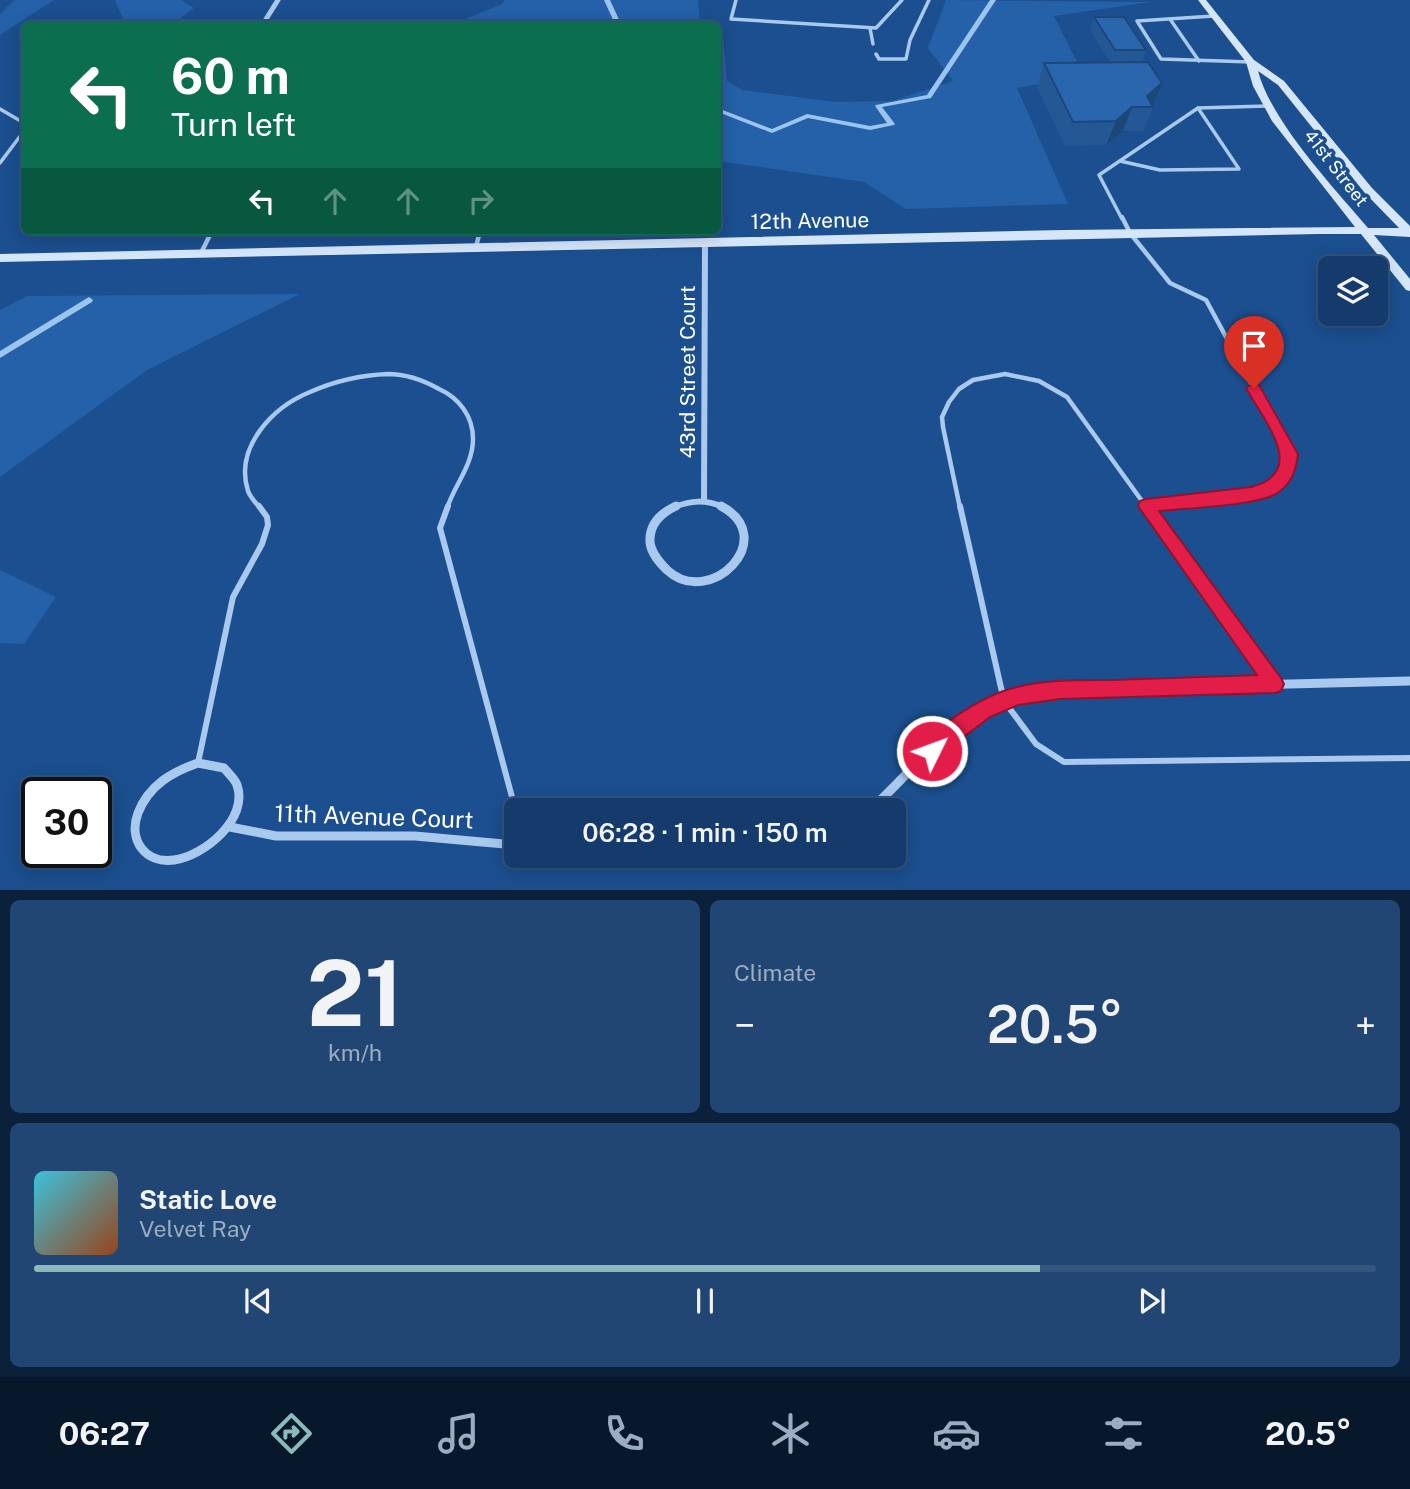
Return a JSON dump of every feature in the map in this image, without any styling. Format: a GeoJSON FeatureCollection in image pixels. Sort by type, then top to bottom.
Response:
{"type":"FeatureCollection","features":[{"type":"Feature","properties":{"kind":"street"},"geometry":{"type":"LineString","coordinates":[[265,21],[278,0]]}},
{"type":"Feature","properties":{"kind":"street","name":"41st Street"},"geometry":{"type":"LineString","coordinates":[[1202,0],[1251,62],[1281,83],[1368,190],[1410,233]]}},
{"type":"Feature","properties":{"kind":"street","name":"41st Street"},"geometry":{"type":"LineString","coordinates":[[1251,62],[1253,80],[1267,106],[1332,195],[1410,287]]}},
{"type":"Feature","properties":{"kind":"street","name":"12th Avenue"},"geometry":{"type":"LineString","coordinates":[[0,258],[202,251],[1129,233],[1410,233]]}},
{"type":"Feature","properties":{"kind":"street","name":"43rd Street Court"},"geometry":{"type":"LineString","coordinates":[[704,501],[705,242]]}},
{"type":"Feature","properties":{"kind":"street"},"geometry":{"type":"LineString","coordinates":[[704,501],[725,508],[743,528],[745,541],[738,561],[726,573],[713,579],[692,581],[676,577],[661,568],[652,556],[649,540],[654,524],[664,512],[678,504],[704,501]]}},
{"type":"Feature","properties":{"kind":"street"},"geometry":{"type":"LineString","coordinates":[[883,798],[952,733],[984,710],[1017,696],[1060,690],[1410,681]]}},
{"type":"Feature","properties":{"kind":"street"},"geometry":{"type":"LineString","coordinates":[[198,763],[225,768],[238,786],[238,807],[230,827],[210,849],[186,862],[167,865],[148,859],[138,847],[134,832],[137,814],[158,783],[174,771],[198,763]]}},
{"type":"Feature","properties":{"kind":"street","name":"11th Avenue Court"},"geometry":{"type":"LineString","coordinates":[[230,827],[276,836],[415,836],[504,844]]}},
{"type":"Feature","properties":{"kind":"lane"},"geometry":{"type":"LineString","coordinates":[[736,0],[730,19],[876,28],[902,0]]}},
{"type":"Feature","properties":{"kind":"lane"},"geometry":{"type":"LineString","coordinates":[[876,54],[879,59],[906,59],[910,40],[929,0]]}},
{"type":"Feature","properties":{"kind":"lane"},"geometry":{"type":"LineString","coordinates":[[1214,16],[1137,21],[1161,60],[1251,62]]}},
{"type":"Feature","properties":{"kind":"lane"},"geometry":{"type":"LineString","coordinates":[[1170,19],[1199,61]]}},
{"type":"Feature","properties":{"kind":"lane"},"geometry":{"type":"LineString","coordinates":[[870,27],[873,44]]}},
{"type":"Feature","properties":{"kind":"lane"},"geometry":{"type":"LineString","coordinates":[[1147,38],[1157,38]]}},
{"type":"Feature","properties":{"kind":"lane"},"geometry":{"type":"LineString","coordinates":[[1146,506],[1251,494],[1272,489],[1287,473],[1290,454],[1206,300],[1170,283],[1129,233],[1099,175],[1198,108],[1267,106]]}},
{"type":"Feature","properties":{"kind":"lane"},"geometry":{"type":"LineString","coordinates":[[1119,161],[1160,170],[1239,169],[1198,108]]}},
{"type":"Feature","properties":{"kind":"lane"},"geometry":{"type":"LineString","coordinates":[[0,109],[21,121]]}},
{"type":"Feature","properties":{"kind":"lane"},"geometry":{"type":"LineString","coordinates":[[0,163],[21,135]]}},
{"type":"Feature","properties":{"kind":"lane"},"geometry":{"type":"LineString","coordinates":[[202,251],[210,235]]}},
{"type":"Feature","properties":{"kind":"lane"},"geometry":{"type":"LineString","coordinates":[[477,247],[479,235]]}},
{"type":"Feature","properties":{"kind":"lane"},"geometry":{"type":"LineString","coordinates":[[1275,684],[1067,397],[1054,385],[1028,377],[997,373],[971,380],[954,394],[942,416],[946,444],[1004,701],[1027,737],[1044,754],[1064,762],[1410,758]]}},
{"type":"Feature","properties":{"kind":"lane"},"geometry":{"type":"LineString","coordinates":[[198,763],[233,597],[262,544],[268,526],[267,517],[248,492],[245,463],[257,433],[281,410],[309,392],[356,377],[391,374],[418,378],[450,394],[461,405],[470,422],[471,459],[452,494],[440,528],[512,798]]}},
{"type":"Feature","properties":{"kind":"shaded area"},"geometry":{"type":"Polygon","coordinates":[[[14,0],[54,0],[0,35],[0,14],[14,0]]]}},
{"type":"Feature","properties":{"kind":"shaded area"},"geometry":{"type":"Polygon","coordinates":[[[115,0],[181,0],[194,8],[176,21],[124,21],[115,0]]]}},
{"type":"Feature","properties":{"kind":"shaded area"},"geometry":{"type":"Polygon","coordinates":[[[505,0],[698,0],[700,21],[460,21],[502,4],[505,0]]]}},
{"type":"Feature","properties":{"kind":"shaded area"},"geometry":{"type":"Polygon","coordinates":[[[946,0],[1151,2],[1054,16],[1084,76],[1017,88],[1068,204],[906,209],[864,182],[721,161],[721,36],[727,81],[742,90],[835,102],[892,101],[953,81],[928,48],[946,0]]]}},
{"type":"Feature","properties":{"kind":"shaded area"},"geometry":{"type":"Polygon","coordinates":[[[300,294],[147,370],[0,477],[0,310],[27,296],[300,294]]]}},
{"type":"Feature","properties":{"kind":"shaded area"},"geometry":{"type":"Polygon","coordinates":[[[0,570],[56,597],[24,644],[0,643],[0,570]]]}},
{"type":"Feature","properties":{"kind":"building"},"geometry":{"type":"Polygon","coordinates":[[[1094,17],[1124,17],[1146,50],[1115,50],[1094,17]]]}},
{"type":"Feature","properties":{"kind":"building"},"geometry":{"type":"Polygon","coordinates":[[[1148,62],[1162,83],[1147,96],[1153,107],[1132,107],[1116,121],[1073,122],[1044,63],[1148,62]]]}},
{"type":"Feature","properties":{"kind":"waterway"},"geometry":{"type":"LineString","coordinates":[[607,0],[617,21]]}},
{"type":"Feature","properties":{"kind":"waterway"},"geometry":{"type":"LineString","coordinates":[[721,111],[772,131],[807,116],[870,128],[892,124],[878,106],[929,97],[993,0]]}},
{"type":"Feature","properties":{"kind":"waterway"},"geometry":{"type":"LineString","coordinates":[[0,355],[89,300]]}},
{"type":"Feature","properties":{"kind":"route"},"geometry":{"type":"LineString","coordinates":[[932,751],[984,710],[1017,696],[1060,690],[1275,684],[1146,506],[1251,494],[1272,489],[1287,473],[1290,454],[1254,388]]}}]}
